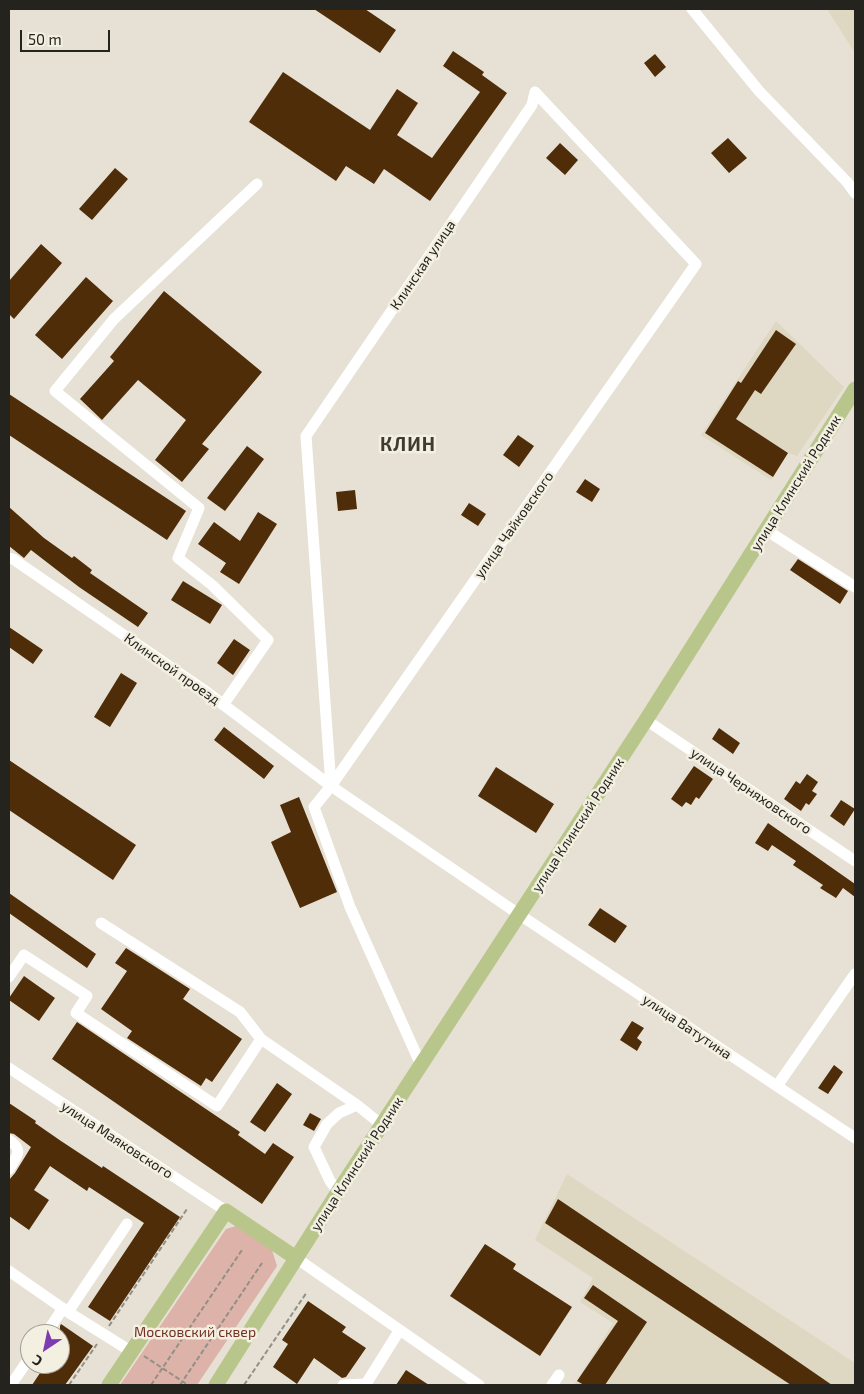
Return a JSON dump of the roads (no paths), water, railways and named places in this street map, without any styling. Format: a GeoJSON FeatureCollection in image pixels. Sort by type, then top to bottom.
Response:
{"type":"FeatureCollection","features":[{"type":"Feature","properties":{"kind":"main road","name":"улица Клинский Родник"},"geometry":{"type":"LineString","coordinates":[[216,1385],[338,1192],[646,720],[855,389]]}},
{"type":"Feature","properties":{"kind":"main road"},"geometry":{"type":"LineString","coordinates":[[109,1385],[226,1212],[296,1258]]}},
{"type":"Feature","properties":{"kind":"street"},"geometry":{"type":"LineString","coordinates":[[692,9],[759,91],[847,182],[855,193]]}},
{"type":"Feature","properties":{"kind":"street","name":"Клинская улица"},"geometry":{"type":"LineString","coordinates":[[331,786],[306,436],[532,105],[535,92],[696,264]]}},
{"type":"Feature","properties":{"kind":"street"},"geometry":{"type":"LineString","coordinates":[[223,705],[268,640],[212,585],[178,558],[199,508],[55,391],[114,319],[257,184]]}},
{"type":"Feature","properties":{"kind":"street","name":"улица Чайковского"},"geometry":{"type":"LineString","coordinates":[[421,1065],[350,907],[314,807],[331,786],[696,264]]}},
{"type":"Feature","properties":{"kind":"street"},"geometry":{"type":"LineString","coordinates":[[766,530],[855,587]]}},
{"type":"Feature","properties":{"kind":"street","name":"Клинской проезд"},"geometry":{"type":"LineString","coordinates":[[9,558],[21,564],[223,705],[331,786],[520,915]]}},
{"type":"Feature","properties":{"kind":"street","name":"улица Черняховского"},"geometry":{"type":"LineString","coordinates":[[646,720],[855,861]]}},
{"type":"Feature","properties":{"kind":"street","name":"улица Ватутина"},"geometry":{"type":"LineString","coordinates":[[520,915],[855,1138]]}},
{"type":"Feature","properties":{"kind":"street"},"geometry":{"type":"LineString","coordinates":[[101,923],[240,1012],[261,1039],[382,1125]]}},
{"type":"Feature","properties":{"kind":"street"},"geometry":{"type":"LineString","coordinates":[[9,977],[24,954],[87,996],[76,1013],[217,1106],[261,1039]]}},
{"type":"Feature","properties":{"kind":"street"},"geometry":{"type":"LineString","coordinates":[[777,1086],[855,974]]}},
{"type":"Feature","properties":{"kind":"street","name":"улица Маяковского"},"geometry":{"type":"LineString","coordinates":[[9,1068],[226,1212]]}},
{"type":"Feature","properties":{"kind":"street"},"geometry":{"type":"LineString","coordinates":[[338,1192],[330,1181],[314,1147],[327,1124],[339,1113],[357,1106]]}},
{"type":"Feature","properties":{"kind":"street"},"geometry":{"type":"LineString","coordinates":[[9,1140],[16,1145],[18,1150],[18,1155],[9,1169]]}},
{"type":"Feature","properties":{"kind":"street"},"geometry":{"type":"LineString","coordinates":[[54,1324],[127,1224]]}},
{"type":"Feature","properties":{"kind":"street"},"geometry":{"type":"LineString","coordinates":[[296,1258],[479,1385]]}},
{"type":"Feature","properties":{"kind":"street"},"geometry":{"type":"LineString","coordinates":[[9,1270],[66,1310],[133,1351]]}},
{"type":"Feature","properties":{"kind":"street"},"geometry":{"type":"LineString","coordinates":[[343,1385],[366,1385],[399,1331]]}},
{"type":"Feature","properties":{"kind":"street"},"geometry":{"type":"LineString","coordinates":[[11,1385],[20,1372]]}},
{"type":"Feature","properties":{"kind":"street"},"geometry":{"type":"LineString","coordinates":[[552,1385],[559,1375]]}},
{"type":"Feature","properties":{"kind":"district","name":"КЛИН"},"geometry":{"type":"Point","coordinates":[408,445]}},
{"type":"Feature","properties":{"kind":"park label","name":"Московский сквер"},"geometry":{"type":"Point","coordinates":[195,1332]}}]}
